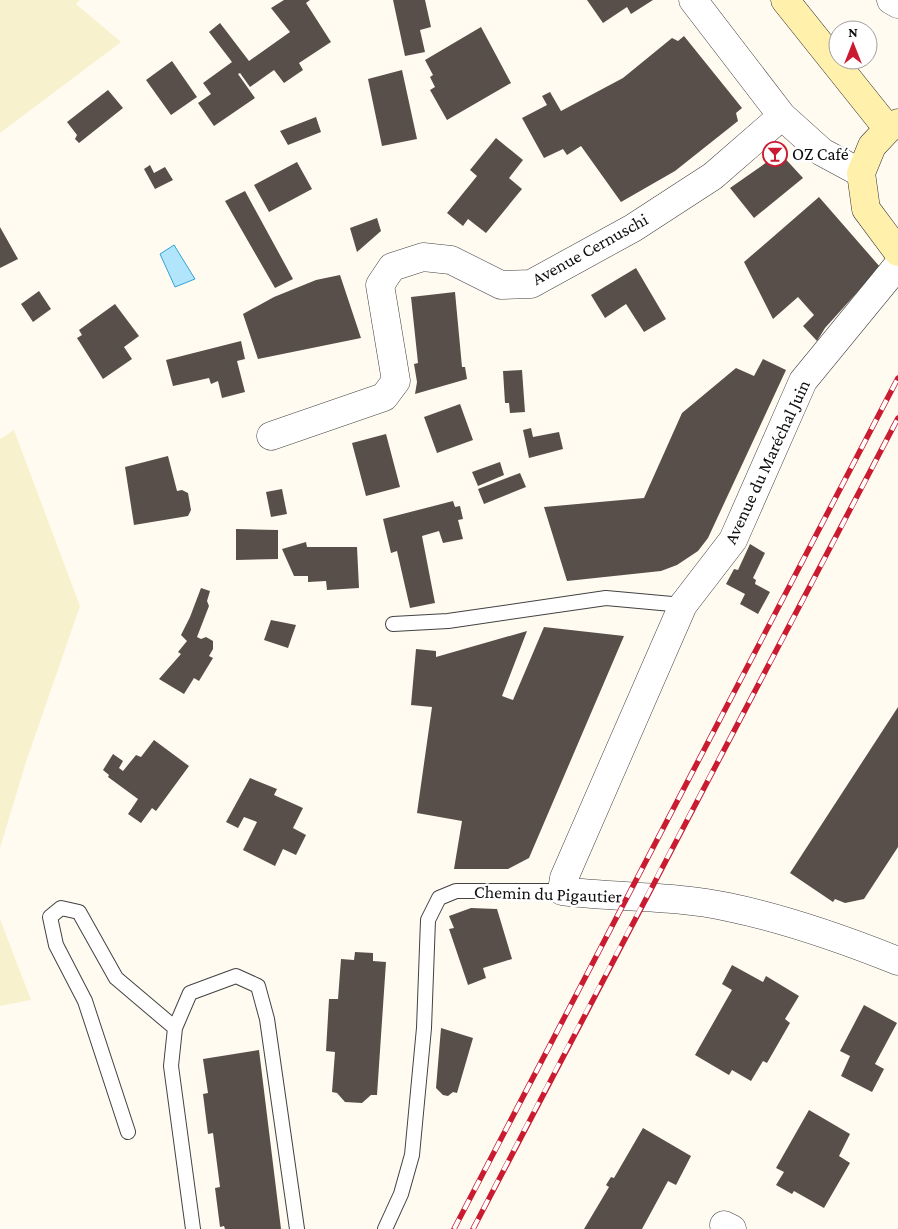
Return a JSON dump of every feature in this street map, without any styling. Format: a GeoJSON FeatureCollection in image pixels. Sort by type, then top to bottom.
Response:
{"type":"FeatureCollection","features":[{"type":"Feature","properties":{"kind":"street"},"geometry":{"type":"LineString","coordinates":[[693,0],[782,116],[822,152],[861,173]]}},
{"type":"Feature","properties":{"kind":"street"},"geometry":{"type":"LineString","coordinates":[[785,0],[893,126],[872,146],[861,173],[866,209],[898,252]]}},
{"type":"Feature","properties":{"kind":"street"},"geometry":{"type":"LineString","coordinates":[[891,0],[898,4]]}},
{"type":"Feature","properties":{"kind":"street","name":"Avenue Cernuschi"},"geometry":{"type":"LineString","coordinates":[[272,436],[384,397],[396,381],[380,285],[392,267],[424,257],[452,260],[501,285],[530,284],[633,228],[713,176],[782,116]]}},
{"type":"Feature","properties":{"kind":"street","name":"Avenue du Maréchal Juin"},"geometry":{"type":"LineString","coordinates":[[562,891],[564,878],[683,605],[733,540],[803,382],[898,265]]}},
{"type":"Feature","properties":{"kind":"street","name":"Chemin du Pigautier"},"geometry":{"type":"LineString","coordinates":[[562,891],[597,896],[675,900],[728,907],[817,931],[896,956]]}},
{"type":"Feature","properties":{"kind":"lane"},"geometry":{"type":"LineString","coordinates":[[393,624],[448,622],[606,598],[683,605]]}},
{"type":"Feature","properties":{"kind":"lane","name":"Chemin du Pigautier"},"geometry":{"type":"LineString","coordinates":[[385,1229],[401,1194],[412,1155],[424,1028],[428,920],[439,898],[456,891],[562,891]]}},
{"type":"Feature","properties":{"kind":"lane"},"geometry":{"type":"LineString","coordinates":[[128,1132],[91,1018],[56,945],[50,918],[62,908],[79,912],[116,978],[175,1028]]}},
{"type":"Feature","properties":{"kind":"lane"},"geometry":{"type":"LineString","coordinates":[[193,1229],[171,1066],[175,1028],[190,993],[236,976],[258,986],[267,1019],[297,1229]]}},
{"type":"Feature","properties":{"kind":"shaded area"},"geometry":{"type":"Polygon","coordinates":[[[0,0],[80,0],[76,4],[121,42],[0,133],[0,0]]]}},
{"type":"Feature","properties":{"kind":"shaded area"},"geometry":{"type":"Polygon","coordinates":[[[14,430],[80,606],[26,762],[0,848],[0,439],[14,430]]]}},
{"type":"Feature","properties":{"kind":"shaded area"},"geometry":{"type":"Polygon","coordinates":[[[0,919],[31,1000],[0,1006],[0,919]]]}},
{"type":"Feature","properties":{"kind":"water"},"geometry":{"type":"Polygon","coordinates":[[[174,245],[195,279],[175,287],[160,254],[174,245]]]}},
{"type":"Feature","properties":{"kind":"building"},"geometry":{"type":"Polygon","coordinates":[[[284,0],[310,0],[306,3],[331,42],[299,63],[303,70],[284,83],[274,70],[250,87],[240,73],[238,74],[255,98],[214,126],[198,103],[211,94],[203,83],[232,62],[209,32],[220,23],[249,61],[290,32],[271,8],[284,0]]]}},
{"type":"Feature","properties":{"kind":"building"},"geometry":{"type":"Polygon","coordinates":[[[393,0],[425,0],[431,27],[420,30],[425,52],[405,56],[393,0]]]}},
{"type":"Feature","properties":{"kind":"building"},"geometry":{"type":"Polygon","coordinates":[[[587,0],[653,0],[631,14],[627,7],[603,23],[587,0]]]}},
{"type":"Feature","properties":{"kind":"building"},"geometry":{"type":"Polygon","coordinates":[[[481,27],[511,83],[447,120],[430,90],[435,87],[430,77],[433,75],[425,60],[481,27]]]}},
{"type":"Feature","properties":{"kind":"building"},"geometry":{"type":"Polygon","coordinates":[[[684,36],[742,108],[736,113],[738,121],[675,171],[621,202],[581,146],[567,155],[563,149],[544,158],[522,118],[547,105],[542,96],[550,92],[561,111],[623,78],[672,38],[678,41],[684,36]]]}},
{"type":"Feature","properties":{"kind":"building"},"geometry":{"type":"Polygon","coordinates":[[[172,61],[197,97],[171,115],[146,80],[172,61]]]}},
{"type":"Feature","properties":{"kind":"building"},"geometry":{"type":"Polygon","coordinates":[[[402,70],[417,139],[382,146],[368,79],[402,70]]]}},
{"type":"Feature","properties":{"kind":"building"},"geometry":{"type":"Polygon","coordinates":[[[108,90],[123,108],[79,143],[75,139],[77,135],[67,122],[108,90]]]}},
{"type":"Feature","properties":{"kind":"building"},"geometry":{"type":"Polygon","coordinates":[[[316,117],[321,132],[288,145],[280,131],[316,117]]]}},
{"type":"Feature","properties":{"kind":"building"},"geometry":{"type":"Polygon","coordinates":[[[496,138],[523,160],[509,178],[522,189],[486,233],[468,219],[463,226],[447,213],[477,176],[470,170],[496,138]]]}},
{"type":"Feature","properties":{"kind":"building"},"geometry":{"type":"Polygon","coordinates":[[[780,153],[803,178],[754,218],[730,188],[780,153]]]}},
{"type":"Feature","properties":{"kind":"building"},"geometry":{"type":"Polygon","coordinates":[[[297,162],[312,189],[269,212],[254,185],[297,162]]]}},
{"type":"Feature","properties":{"kind":"building"},"geometry":{"type":"Polygon","coordinates":[[[150,165],[154,173],[165,167],[173,180],[155,189],[144,169],[150,165]]]}},
{"type":"Feature","properties":{"kind":"building"},"geometry":{"type":"Polygon","coordinates":[[[245,191],[293,279],[275,288],[225,201],[245,191]]]}},
{"type":"Feature","properties":{"kind":"building"},"geometry":{"type":"Polygon","coordinates":[[[819,197],[880,267],[825,328],[817,341],[803,326],[814,315],[798,297],[773,319],[744,262],[819,197]]]}},
{"type":"Feature","properties":{"kind":"building"},"geometry":{"type":"Polygon","coordinates":[[[377,218],[381,231],[357,252],[350,228],[377,218]]]}},
{"type":"Feature","properties":{"kind":"building"},"geometry":{"type":"Polygon","coordinates":[[[0,227],[18,259],[0,268],[0,227]]]}},
{"type":"Feature","properties":{"kind":"building"},"geometry":{"type":"Polygon","coordinates":[[[636,268],[666,319],[644,332],[626,304],[605,318],[591,295],[636,268]]]}},
{"type":"Feature","properties":{"kind":"building"},"geometry":{"type":"Polygon","coordinates":[[[340,275],[361,338],[258,359],[243,314],[274,297],[316,280],[340,275]]]}},
{"type":"Feature","properties":{"kind":"building"},"geometry":{"type":"Polygon","coordinates":[[[39,291],[51,309],[33,322],[21,304],[39,291]]]}},
{"type":"Feature","properties":{"kind":"building"},"geometry":{"type":"Polygon","coordinates":[[[455,292],[462,367],[465,367],[467,379],[415,394],[417,382],[414,364],[418,363],[411,297],[455,292]]]}},
{"type":"Feature","properties":{"kind":"building"},"geometry":{"type":"Polygon","coordinates":[[[115,304],[139,336],[124,347],[132,359],[103,379],[77,338],[82,335],[79,330],[115,304]]]}},
{"type":"Feature","properties":{"kind":"building"},"geometry":{"type":"Polygon","coordinates":[[[241,341],[245,359],[237,361],[245,392],[222,398],[218,381],[211,384],[209,378],[173,386],[166,360],[241,341]]]}},
{"type":"Feature","properties":{"kind":"building"},"geometry":{"type":"Polygon","coordinates":[[[763,359],[786,370],[708,538],[698,551],[677,565],[661,571],[567,581],[544,507],[644,498],[682,413],[736,368],[754,376],[763,359]]]}},
{"type":"Feature","properties":{"kind":"building"},"geometry":{"type":"Polygon","coordinates":[[[522,370],[525,412],[510,413],[509,403],[505,403],[503,371],[522,370]]]}},
{"type":"Feature","properties":{"kind":"building"},"geometry":{"type":"Polygon","coordinates":[[[460,404],[473,440],[437,453],[424,417],[460,404]]]}},
{"type":"Feature","properties":{"kind":"building"},"geometry":{"type":"Polygon","coordinates":[[[531,428],[533,437],[559,432],[563,449],[529,458],[523,430],[531,428]]]}},
{"type":"Feature","properties":{"kind":"building"},"geometry":{"type":"Polygon","coordinates":[[[386,434],[400,487],[366,496],[352,443],[386,434]]]}},
{"type":"Feature","properties":{"kind":"building"},"geometry":{"type":"Polygon","coordinates":[[[168,456],[177,491],[182,490],[188,493],[191,510],[188,516],[134,525],[125,467],[168,456]]]}},
{"type":"Feature","properties":{"kind":"building"},"geometry":{"type":"Polygon","coordinates":[[[500,462],[504,475],[478,486],[472,472],[500,462]]]}},
{"type":"Feature","properties":{"kind":"building"},"geometry":{"type":"Polygon","coordinates":[[[520,473],[526,487],[484,504],[478,489],[520,473]]]}},
{"type":"Feature","properties":{"kind":"building"},"geometry":{"type":"Polygon","coordinates":[[[282,489],[287,514],[271,517],[266,492],[282,489]]]}},
{"type":"Feature","properties":{"kind":"building"},"geometry":{"type":"Polygon","coordinates":[[[453,501],[455,507],[460,506],[463,519],[458,520],[463,539],[443,543],[439,531],[422,536],[435,603],[410,608],[397,551],[391,553],[383,519],[453,501]]]}},
{"type":"Feature","properties":{"kind":"building"},"geometry":{"type":"Polygon","coordinates":[[[236,529],[278,530],[278,559],[236,560],[236,529]]]}},
{"type":"Feature","properties":{"kind":"building"},"geometry":{"type":"Polygon","coordinates":[[[306,542],[307,547],[357,547],[359,588],[327,590],[326,581],[308,582],[308,576],[294,576],[282,549],[306,542]]]}},
{"type":"Feature","properties":{"kind":"building"},"geometry":{"type":"Polygon","coordinates":[[[750,544],[765,553],[753,578],[756,580],[755,584],[770,592],[758,614],[740,604],[745,594],[726,584],[734,569],[738,570],[750,544]]]}},
{"type":"Feature","properties":{"kind":"building"},"geometry":{"type":"Polygon","coordinates":[[[201,588],[210,591],[207,601],[209,606],[197,637],[201,639],[206,637],[213,641],[213,649],[209,656],[213,658],[199,681],[194,678],[184,694],[159,679],[181,654],[178,652],[187,641],[181,635],[201,588]]]}},
{"type":"Feature","properties":{"kind":"building"},"geometry":{"type":"Polygon","coordinates":[[[271,620],[296,625],[288,648],[264,640],[271,620]]]}},
{"type":"Feature","properties":{"kind":"building"},"geometry":{"type":"Polygon","coordinates":[[[544,627],[624,636],[529,858],[508,869],[454,869],[462,821],[417,813],[432,707],[411,705],[416,649],[436,651],[436,657],[527,631],[502,696],[513,700],[544,627]]]}},
{"type":"Feature","properties":{"kind":"building"},"geometry":{"type":"Polygon","coordinates":[[[898,707],[898,847],[864,899],[845,903],[835,899],[833,902],[790,873],[898,707]]]}},
{"type":"Feature","properties":{"kind":"building"},"geometry":{"type":"Polygon","coordinates":[[[154,740],[189,766],[156,811],[152,808],[141,823],[128,814],[138,799],[108,777],[109,775],[103,770],[113,754],[123,761],[119,768],[123,771],[136,755],[141,757],[154,740]]]}},
{"type":"Feature","properties":{"kind":"building"},"geometry":{"type":"Polygon","coordinates":[[[250,778],[277,789],[274,795],[303,808],[293,828],[306,835],[296,855],[283,849],[275,866],[243,850],[257,822],[244,817],[238,828],[226,822],[250,778]]]}},
{"type":"Feature","properties":{"kind":"building"},"geometry":{"type":"Polygon","coordinates":[[[471,908],[497,909],[512,959],[483,968],[486,978],[468,985],[449,929],[454,928],[449,916],[471,908]]]}},
{"type":"Feature","properties":{"kind":"building"},"geometry":{"type":"Polygon","coordinates":[[[355,952],[373,953],[373,961],[386,962],[377,1095],[371,1095],[362,1103],[345,1102],[337,1093],[332,1092],[335,1052],[326,1051],[329,999],[338,999],[341,959],[354,960],[355,952]]]}},
{"type":"Feature","properties":{"kind":"building"},"geometry":{"type":"Polygon","coordinates":[[[732,965],[763,982],[766,976],[799,996],[785,1019],[790,1023],[767,1063],[763,1061],[751,1081],[732,1070],[729,1075],[695,1055],[732,990],[722,984],[732,965]]]}},
{"type":"Feature","properties":{"kind":"building"},"geometry":{"type":"Polygon","coordinates":[[[864,1005],[897,1023],[875,1064],[884,1069],[872,1092],[841,1076],[850,1056],[840,1051],[864,1005]]]}},
{"type":"Feature","properties":{"kind":"building"},"geometry":{"type":"Polygon","coordinates":[[[441,1028],[473,1038],[457,1093],[453,1092],[448,1096],[443,1095],[436,1088],[441,1028]]]}},
{"type":"Feature","properties":{"kind":"building"},"geometry":{"type":"Polygon","coordinates":[[[259,1050],[281,1229],[225,1229],[224,1226],[220,1227],[215,1188],[220,1187],[213,1133],[208,1134],[203,1094],[208,1093],[203,1059],[259,1050]]]}},
{"type":"Feature","properties":{"kind":"building"},"geometry":{"type":"Polygon","coordinates":[[[809,1110],[850,1134],[839,1156],[850,1163],[824,1208],[794,1191],[792,1194],[776,1185],[784,1172],[776,1168],[809,1110]]]}},
{"type":"Feature","properties":{"kind":"building"},"geometry":{"type":"Polygon","coordinates":[[[643,1128],[691,1156],[676,1185],[668,1181],[642,1229],[584,1229],[609,1187],[606,1185],[611,1177],[614,1178],[643,1128]]]}},
{"type":"Feature","properties":{"kind":"railway"},"geometry":{"type":"LineString","coordinates":[[454,1229],[898,378]]}},
{"type":"Feature","properties":{"kind":"railway"},"geometry":{"type":"LineString","coordinates":[[473,1229],[898,418]]}},
{"type":"Feature","properties":{"kind":"place","name":"OZ Café"},"geometry":{"type":"Point","coordinates":[775,154]}}]}
